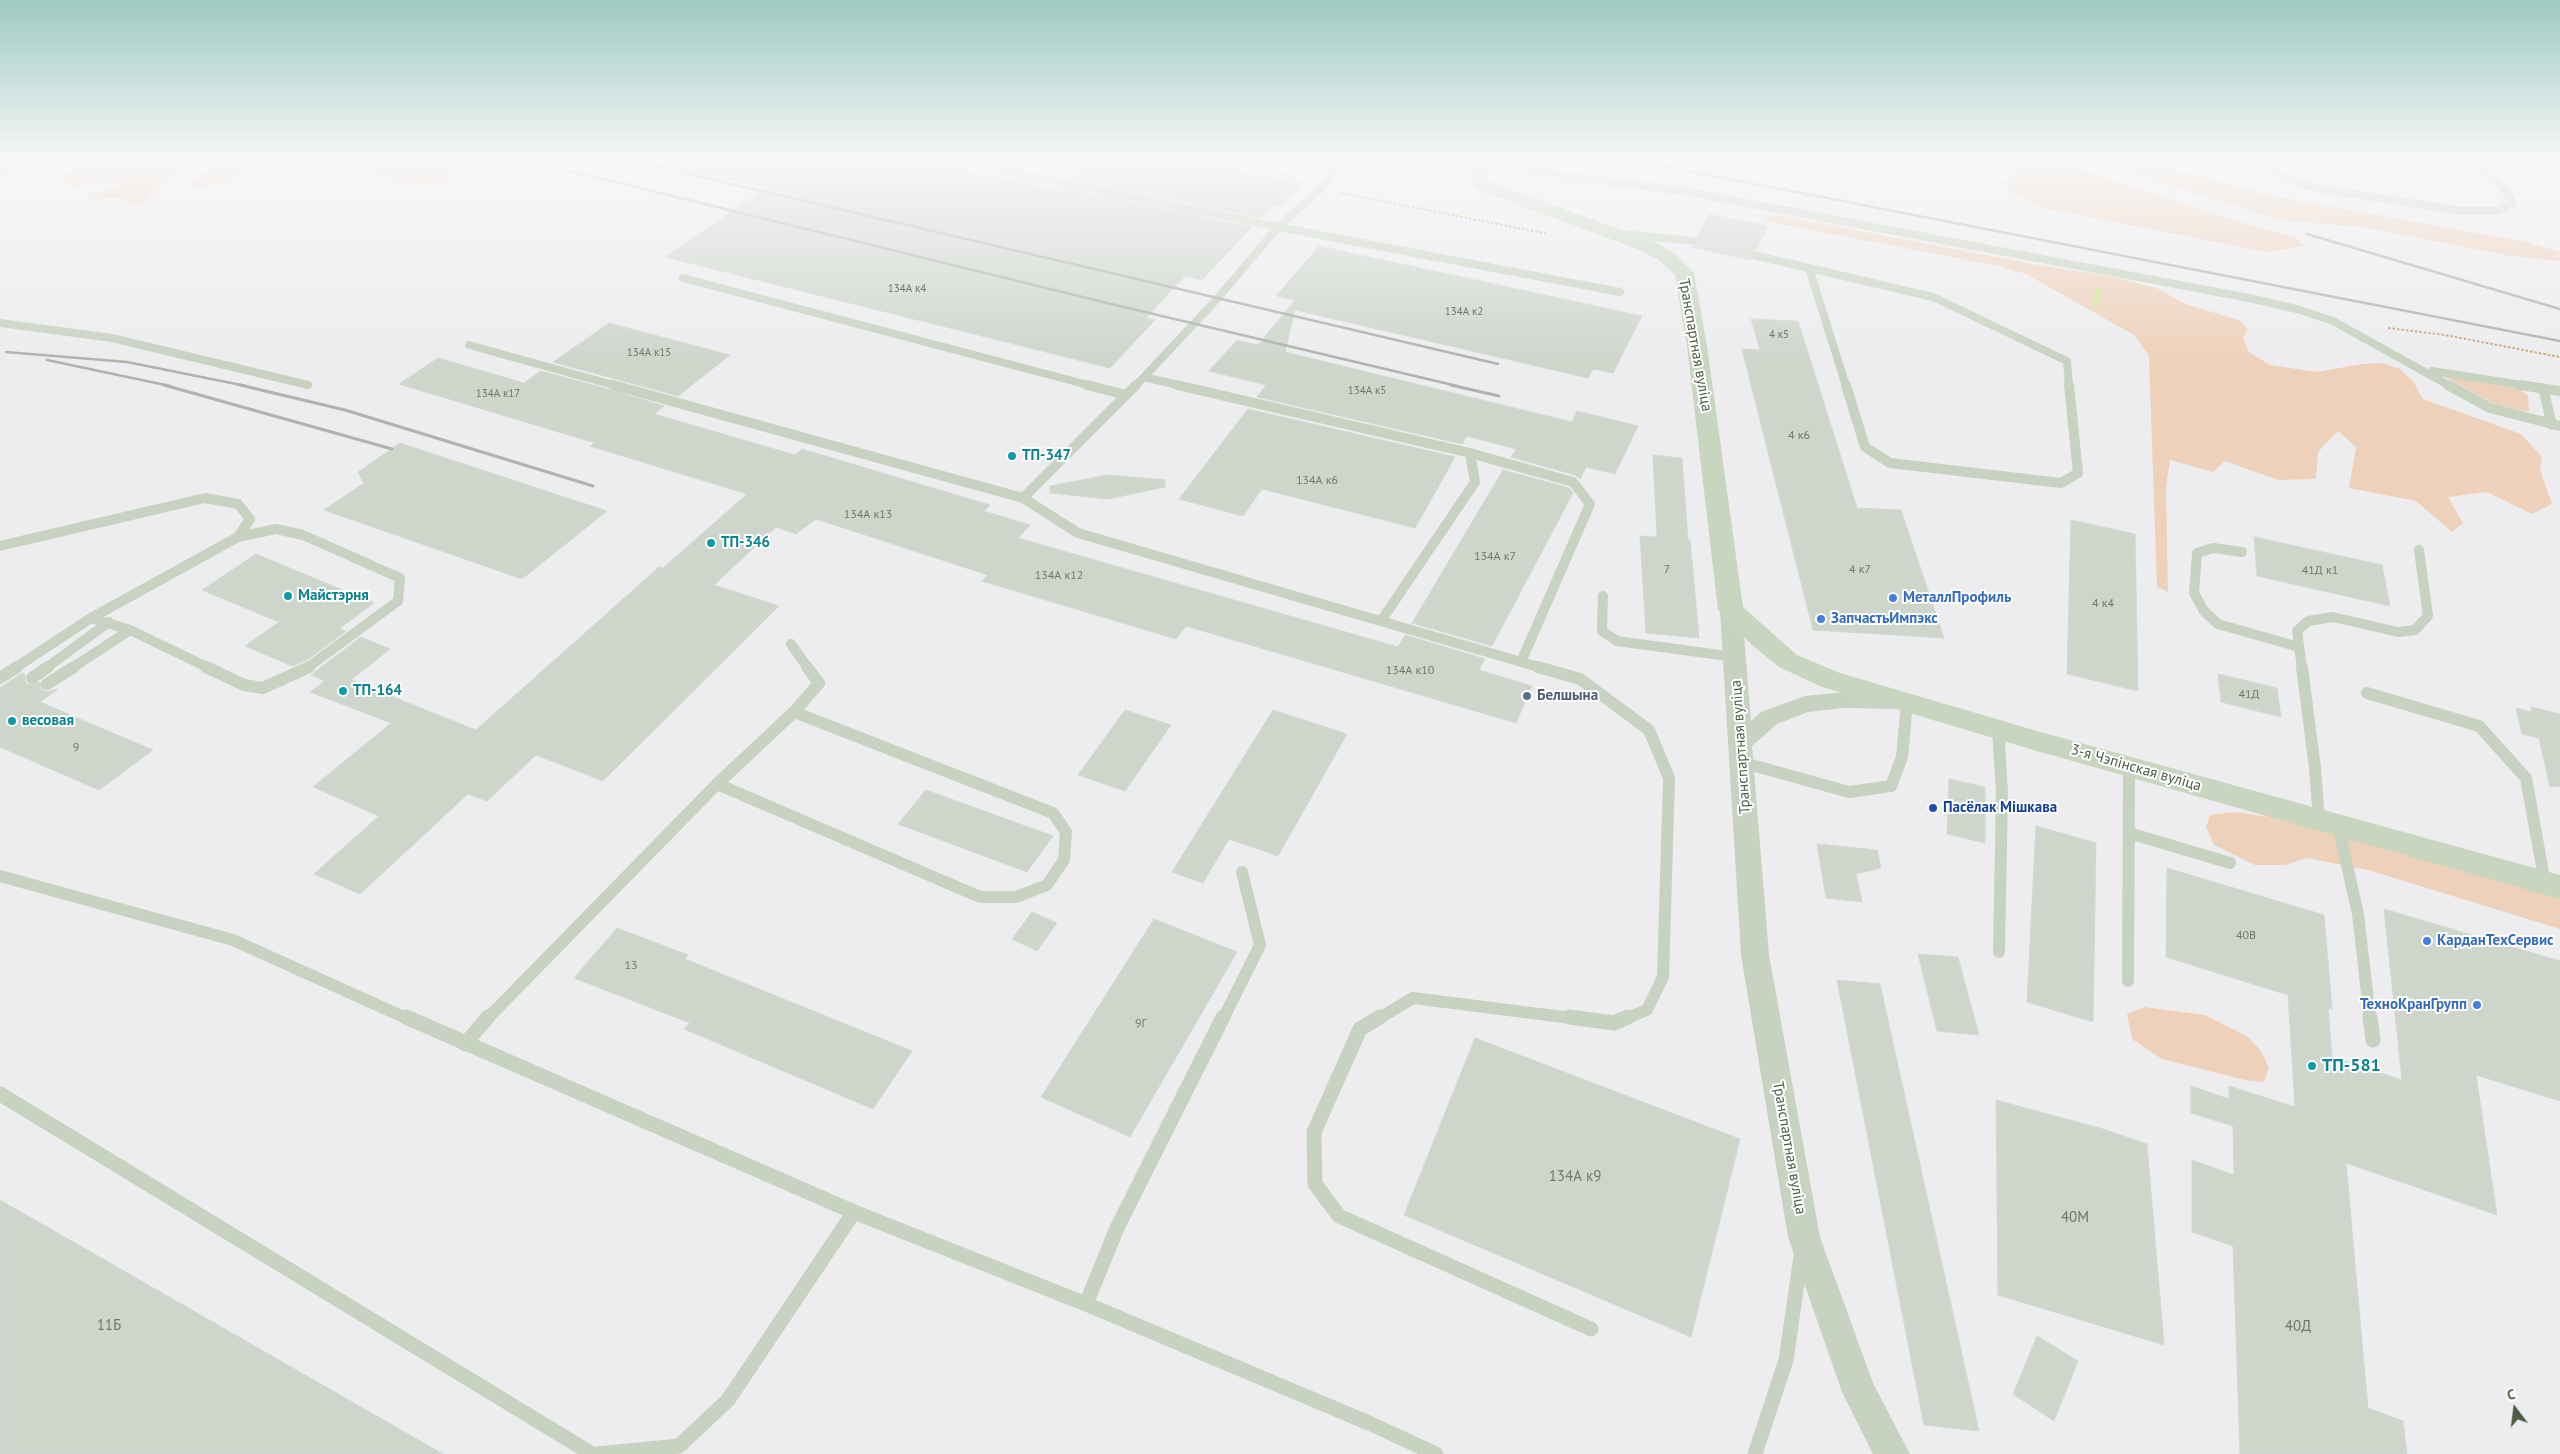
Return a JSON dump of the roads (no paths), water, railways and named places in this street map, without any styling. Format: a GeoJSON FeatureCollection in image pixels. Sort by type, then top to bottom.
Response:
{"type":"FeatureCollection","features":[{"type":"Feature","properties":{"kind":"main road","name":"Транспартная вуліца"},"geometry":{"type":"LineString","coordinates":[[1595,226],[1619,234],[1667,257],[1684,273],[1699,356],[1731,610]]}},
{"type":"Feature","properties":{"kind":"main road","name":"3-я Чэпінская вуліца"},"geometry":{"type":"LineString","coordinates":[[1731,610],[1761,639],[1788,661],[1830,680],[2552,885]]}},
{"type":"Feature","properties":{"kind":"street","name":"Транспартная вуліца"},"geometry":{"type":"LineString","coordinates":[[1731,610],[1755,955],[1804,1237],[1859,1392],[1892,1454]]}},
{"type":"Feature","properties":{"kind":"street"},"geometry":{"type":"LineString","coordinates":[[1741,753],[1769,718],[1804,704],[1844,700],[1907,702]]}},
{"type":"Feature","properties":{"kind":"lane"},"geometry":{"type":"LineString","coordinates":[[1272,226],[1620,292]]}},
{"type":"Feature","properties":{"kind":"lane"},"geometry":{"type":"LineString","coordinates":[[1867,226],[2249,298],[2297,309],[2333,321],[2425,370],[2490,408],[2556,425]]}},
{"type":"Feature","properties":{"kind":"lane"},"geometry":{"type":"LineString","coordinates":[[1024,498],[1144,377],[1217,299],[1278,227]]}},
{"type":"Feature","properties":{"kind":"lane"},"geometry":{"type":"LineString","coordinates":[[1619,234],[1694,241]]}},
{"type":"Feature","properties":{"kind":"lane"},"geometry":{"type":"LineString","coordinates":[[1753,255],[1809,268],[1933,297],[2066,361],[2078,472],[2061,483],[1890,463],[1865,447],[1809,268]]}},
{"type":"Feature","properties":{"kind":"lane"},"geometry":{"type":"LineString","coordinates":[[683,278],[1126,395]]}},
{"type":"Feature","properties":{"kind":"lane"},"geometry":{"type":"LineString","coordinates":[[0,323],[112,338],[308,385]]}},
{"type":"Feature","properties":{"kind":"lane"},"geometry":{"type":"LineString","coordinates":[[468,345],[1024,498],[1078,533],[1580,679],[1648,730],[1670,778],[1663,977],[1647,1010],[1614,1023],[1412,998],[1360,1029],[1314,1132],[1315,1184],[1339,1216],[1591,1329]]}},
{"type":"Feature","properties":{"kind":"lane"},"geometry":{"type":"LineString","coordinates":[[2425,370],[2560,391]]}},
{"type":"Feature","properties":{"kind":"lane"},"geometry":{"type":"LineString","coordinates":[[1144,377],[1470,453],[1574,482],[1590,504],[1521,662]]}},
{"type":"Feature","properties":{"kind":"lane"},"geometry":{"type":"LineString","coordinates":[[2543,388],[2556,425]]}},
{"type":"Feature","properties":{"kind":"lane"},"geometry":{"type":"LineString","coordinates":[[1381,621],[1476,482],[1470,453]]}},
{"type":"Feature","properties":{"kind":"lane"},"geometry":{"type":"LineString","coordinates":[[0,546],[205,498],[238,504],[250,519],[238,537]]}},
{"type":"Feature","properties":{"kind":"lane"},"geometry":{"type":"LineString","coordinates":[[0,678],[90,618],[149,588],[238,537],[276,529],[303,535],[400,578],[398,601],[302,671],[263,688],[244,685],[130,630],[109,622],[90,618]]}},
{"type":"Feature","properties":{"kind":"lane"},"geometry":{"type":"LineString","coordinates":[[2242,552],[2213,548],[2197,553],[2194,592],[2204,611],[2218,624],[2299,647]]}},
{"type":"Feature","properties":{"kind":"lane"},"geometry":{"type":"LineString","coordinates":[[2373,1040],[2358,914],[2329,822],[2297,632],[2308,621],[2333,618],[2398,632],[2415,630],[2428,616],[2419,550]]}},
{"type":"Feature","properties":{"kind":"lane"},"geometry":{"type":"LineString","coordinates":[[1603,596],[1602,631],[1617,641],[1735,657]]}},
{"type":"Feature","properties":{"kind":"lane"},"geometry":{"type":"LineString","coordinates":[[32,678],[109,622]]}},
{"type":"Feature","properties":{"kind":"lane"},"geometry":{"type":"LineString","coordinates":[[47,684],[130,630]]}},
{"type":"Feature","properties":{"kind":"lane"},"geometry":{"type":"LineString","coordinates":[[465,1044],[509,994],[717,784],[794,712],[818,683],[791,644]]}},
{"type":"Feature","properties":{"kind":"lane"},"geometry":{"type":"LineString","coordinates":[[2367,693],[2479,726],[2526,778],[2552,885]]}},
{"type":"Feature","properties":{"kind":"lane"},"geometry":{"type":"LineString","coordinates":[[1741,753],[1849,792],[1891,786],[1902,757],[1907,702]]}},
{"type":"Feature","properties":{"kind":"lane"},"geometry":{"type":"LineString","coordinates":[[717,784],[980,897],[1016,897],[1047,885],[1064,860],[1066,832],[1053,813],[794,712]]}},
{"type":"Feature","properties":{"kind":"lane"},"geometry":{"type":"LineString","coordinates":[[1998,729],[2002,792],[1999,952]]}},
{"type":"Feature","properties":{"kind":"lane"},"geometry":{"type":"LineString","coordinates":[[2128,981],[2129,766]]}},
{"type":"Feature","properties":{"kind":"lane"},"geometry":{"type":"LineString","coordinates":[[2129,833],[2230,863]]}},
{"type":"Feature","properties":{"kind":"lane"},"geometry":{"type":"LineString","coordinates":[[0,866],[17,879]]}},
{"type":"Feature","properties":{"kind":"lane"},"geometry":{"type":"LineString","coordinates":[[1086,1304],[1117,1228],[1260,945],[1242,872]]}},
{"type":"Feature","properties":{"kind":"lane"},"geometry":{"type":"LineString","coordinates":[[0,876],[17,879],[233,940],[465,1044],[854,1212],[1086,1304],[1369,1423],[1436,1454]]}},
{"type":"Feature","properties":{"kind":"lane"},"geometry":{"type":"LineString","coordinates":[[0,883],[17,879]]}},
{"type":"Feature","properties":{"kind":"lane"},"geometry":{"type":"LineString","coordinates":[[0,1094],[592,1454]]}},
{"type":"Feature","properties":{"kind":"lane"},"geometry":{"type":"LineString","coordinates":[[597,1454],[677,1450],[728,1400],[854,1212]]}},
{"type":"Feature","properties":{"kind":"lane"},"geometry":{"type":"LineString","coordinates":[[1755,1454],[1786,1360],[1804,1237]]}},
{"type":"Feature","properties":{"kind":"waterway"},"geometry":{"type":"LineString","coordinates":[[2096,303],[2098,290]]}},
{"type":"Feature","properties":{"kind":"railway"},"geometry":{"type":"LineString","coordinates":[[794,226],[1457,386]]}},
{"type":"Feature","properties":{"kind":"railway"},"geometry":{"type":"LineString","coordinates":[[911,226],[1498,364]]}},
{"type":"Feature","properties":{"kind":"railway"},"geometry":{"type":"LineString","coordinates":[[1970,226],[2560,341]]}},
{"type":"Feature","properties":{"kind":"railway"},"geometry":{"type":"LineString","coordinates":[[2307,234],[2560,309]]}},
{"type":"Feature","properties":{"kind":"railway"},"geometry":{"type":"LineString","coordinates":[[6,352],[127,362],[246,386]]}},
{"type":"Feature","properties":{"kind":"railway"},"geometry":{"type":"LineString","coordinates":[[47,360],[170,386]]}},
{"type":"Feature","properties":{"kind":"railway"},"geometry":{"type":"LineString","coordinates":[[164,385],[392,449]]}},
{"type":"Feature","properties":{"kind":"railway"},"geometry":{"type":"LineString","coordinates":[[240,385],[345,410],[593,486]]}},
{"type":"Feature","properties":{"kind":"railway"},"geometry":{"type":"LineString","coordinates":[[1451,385],[1499,396]]}},
{"type":"Feature","properties":{"kind":"place","name":"ТП-347"},"geometry":{"type":"Point","coordinates":[1012,456]}},
{"type":"Feature","properties":{"kind":"place","name":"ТП-346"},"geometry":{"type":"Point","coordinates":[711,543]}},
{"type":"Feature","properties":{"kind":"place","name":"Майстэрня"},"geometry":{"type":"Point","coordinates":[288,596]}},
{"type":"Feature","properties":{"kind":"place","name":"МеталлПрофиль"},"geometry":{"type":"Point","coordinates":[1893,598]}},
{"type":"Feature","properties":{"kind":"place","name":"ЗапчастьИмпэкс"},"geometry":{"type":"Point","coordinates":[1821,619]}},
{"type":"Feature","properties":{"kind":"place","name":"ТП-164"},"geometry":{"type":"Point","coordinates":[343,691]}},
{"type":"Feature","properties":{"kind":"place","name":"Белшына"},"geometry":{"type":"Point","coordinates":[1527,696]}},
{"type":"Feature","properties":{"kind":"place","name":"весовая"},"geometry":{"type":"Point","coordinates":[12,721]}},
{"type":"Feature","properties":{"kind":"place","name":"Пасёлак Мішкава"},"geometry":{"type":"Point","coordinates":[1933,808]}},
{"type":"Feature","properties":{"kind":"place","name":"КарданТехСервис"},"geometry":{"type":"Point","coordinates":[2427,941]}},
{"type":"Feature","properties":{"kind":"place","name":"ТехноКранГрупп"},"geometry":{"type":"Point","coordinates":[2477,1005]}},
{"type":"Feature","properties":{"kind":"place","name":"ТП-581"},"geometry":{"type":"Point","coordinates":[2312,1066]}}]}
